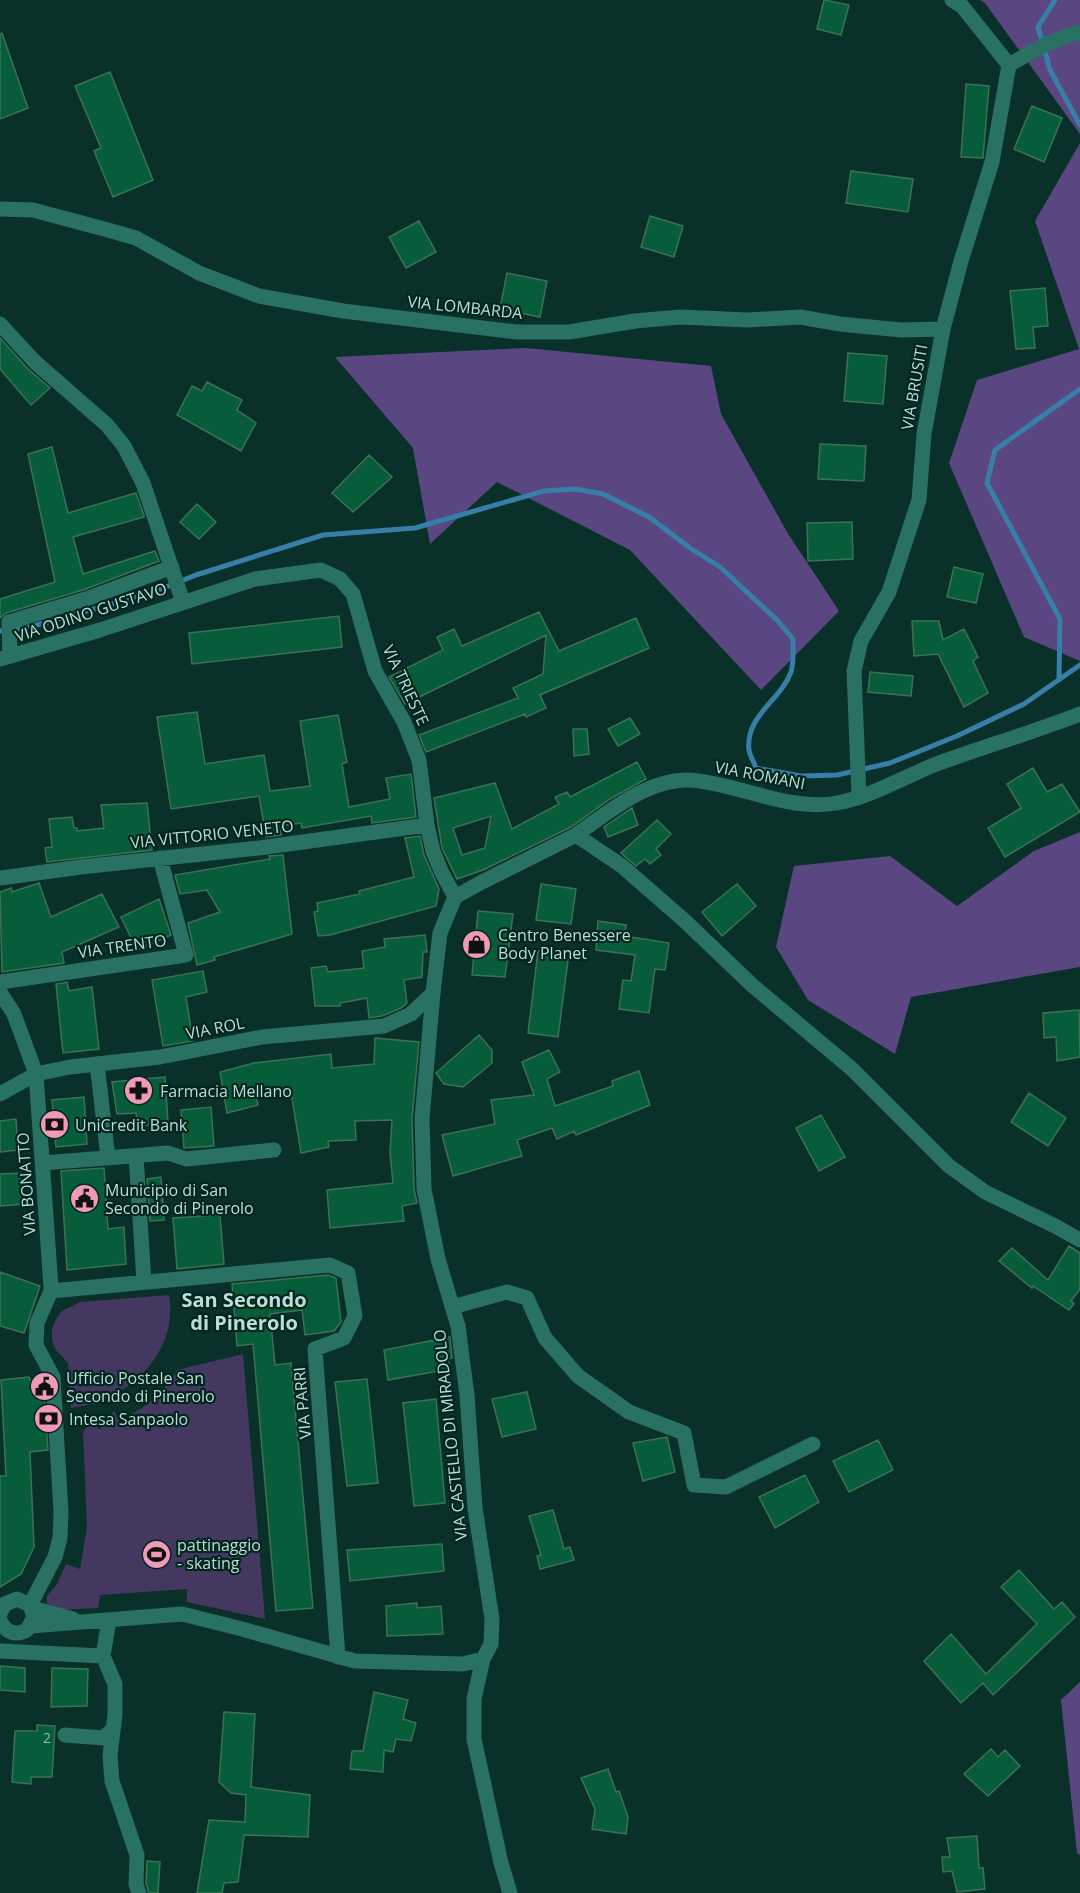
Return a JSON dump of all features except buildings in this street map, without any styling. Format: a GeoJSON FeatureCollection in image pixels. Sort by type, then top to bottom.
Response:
{"type":"FeatureCollection","features":[{"type":"Feature","properties":{"kind":"street"},"geometry":{"type":"LineString","coordinates":[[952,0],[962,6],[1009,65],[1034,50],[1073,34]]}},
{"type":"Feature","properties":{"kind":"street","name":"VIA BRUSITI"},"geometry":{"type":"LineString","coordinates":[[859,794],[854,671],[861,641],[889,592],[919,500],[924,434],[943,329],[961,261],[992,162],[1009,65]]}},
{"type":"Feature","properties":{"kind":"street","name":"VIA LOMBARDA"},"geometry":{"type":"LineString","coordinates":[[0,210],[33,210],[136,238],[199,273],[259,296],[343,311],[516,332],[569,332],[635,321],[681,317],[747,320],[800,317],[840,324],[901,330],[943,329]]}},
{"type":"Feature","properties":{"kind":"street"},"geometry":{"type":"LineString","coordinates":[[0,324],[35,362],[107,425],[124,446],[143,483],[183,602]]}},
{"type":"Feature","properties":{"kind":"street","name":"VIA ODINO GUSTAVO"},"geometry":{"type":"LineString","coordinates":[[172,567],[86,599],[9,622],[5,657],[100,630],[183,602]]}},
{"type":"Feature","properties":{"kind":"street","name":"VIA TRIESTE"},"geometry":{"type":"LineString","coordinates":[[183,602],[255,579],[295,572],[321,570],[340,579],[353,594],[375,670],[405,722],[418,760],[427,825],[441,872],[455,897]]}},
{"type":"Feature","properties":{"kind":"street","name":"VIA ROMANI"},"geometry":{"type":"LineString","coordinates":[[455,897],[576,835],[616,806],[661,784],[689,780],[781,801],[835,803],[977,749],[1080,714]]}},
{"type":"Feature","properties":{"kind":"street","name":"VIA VITTORIO VENETO"},"geometry":{"type":"LineString","coordinates":[[0,878],[259,848],[427,825]]}},
{"type":"Feature","properties":{"kind":"street"},"geometry":{"type":"LineString","coordinates":[[576,835],[622,866],[686,922],[753,986],[852,1070],[949,1166],[986,1192],[1080,1240]]}},
{"type":"Feature","properties":{"kind":"street","name":"VIA TRENTO"},"geometry":{"type":"LineString","coordinates":[[0,982],[186,955],[160,858]]}},
{"type":"Feature","properties":{"kind":"street","name":"VIA CASTELLO DI MIRADOLO"},"geometry":{"type":"LineString","coordinates":[[455,897],[440,933],[433,993],[422,1119],[424,1189],[438,1259],[458,1326],[467,1395],[475,1508],[492,1619],[491,1644],[483,1659],[474,1699],[474,1738],[501,1863],[510,1893]]}},
{"type":"Feature","properties":{"kind":"street","name":"VIA BONATTO"},"geometry":{"type":"LineString","coordinates":[[0,992],[14,1014],[36,1074],[51,1292],[37,1323],[36,1345],[53,1377],[61,1512],[60,1538],[56,1557],[45,1576],[18,1603]]}},
{"type":"Feature","properties":{"kind":"street","name":"VIA ROL"},"geometry":{"type":"LineString","coordinates":[[4,1087],[49,1070],[160,1057],[262,1037],[384,1026],[411,1014],[433,993]]}},
{"type":"Feature","properties":{"kind":"street"},"geometry":{"type":"LineString","coordinates":[[97,1064],[108,1158]]}},
{"type":"Feature","properties":{"kind":"street"},"geometry":{"type":"LineString","coordinates":[[43,1163],[168,1154],[186,1159],[274,1150]]}},
{"type":"Feature","properties":{"kind":"street"},"geometry":{"type":"LineString","coordinates":[[51,1292],[144,1282],[136,1156]]}},
{"type":"Feature","properties":{"kind":"street","name":"VIA PARRI"},"geometry":{"type":"LineString","coordinates":[[144,1282],[330,1265],[348,1273],[355,1316],[344,1338],[315,1349],[338,1658]]}},
{"type":"Feature","properties":{"kind":"street"},"geometry":{"type":"LineString","coordinates":[[452,1307],[507,1292],[527,1298],[545,1338],[578,1376],[629,1412],[684,1433],[694,1485],[726,1487],[813,1444]]}},
{"type":"Feature","properties":{"kind":"street"},"geometry":{"type":"LineString","coordinates":[[2,1627],[16,1634],[31,1626],[34,1617],[18,1603]]}},
{"type":"Feature","properties":{"kind":"street"},"geometry":{"type":"LineString","coordinates":[[0,1613],[1,1609],[18,1603],[84,1622]]}},
{"type":"Feature","properties":{"kind":"street"},"geometry":{"type":"LineString","coordinates":[[31,1626],[182,1614],[355,1661],[463,1664],[483,1659]]}},
{"type":"Feature","properties":{"kind":"street"},"geometry":{"type":"LineString","coordinates":[[109,1620],[103,1656],[115,1684],[110,1756],[112,1781],[137,1855],[136,1884],[139,1893]]}},
{"type":"Feature","properties":{"kind":"street"},"geometry":{"type":"LineString","coordinates":[[0,1652],[103,1656]]}},
{"type":"Feature","properties":{"kind":"street"},"geometry":{"type":"LineString","coordinates":[[65,1735],[103,1738],[112,1730]]}},
{"type":"Feature","properties":{"kind":"shaded area"},"geometry":{"type":"Polygon","coordinates":[[[980,0],[1080,0],[1080,134],[985,3],[980,0]]]}},
{"type":"Feature","properties":{"kind":"shaded area"},"geometry":{"type":"Polygon","coordinates":[[[1080,143],[1080,661],[1024,637],[949,463],[977,380],[1079,349],[1035,221],[1080,143]]]}},
{"type":"Feature","properties":{"kind":"shaded area"},"geometry":{"type":"Polygon","coordinates":[[[526,348],[711,366],[721,414],[787,532],[839,611],[761,690],[630,550],[497,482],[430,544],[413,448],[335,357],[526,348]]]}},
{"type":"Feature","properties":{"kind":"shaded area"},"geometry":{"type":"Polygon","coordinates":[[[1080,832],[1080,967],[911,997],[895,1054],[808,1000],[776,947],[794,866],[890,856],[957,906],[1034,851],[1080,832]]]}},
{"type":"Feature","properties":{"kind":"shaded area"},"geometry":{"type":"Polygon","coordinates":[[[169,1295],[170,1317],[166,1337],[157,1356],[144,1372],[111,1396],[91,1404],[71,1408],[68,1363],[55,1349],[52,1339],[52,1329],[62,1311],[80,1302],[169,1295]]]}},
{"type":"Feature","properties":{"kind":"shaded area"},"geometry":{"type":"Polygon","coordinates":[[[243,1354],[265,1619],[187,1602],[187,1589],[100,1595],[98,1608],[60,1610],[47,1604],[47,1596],[57,1584],[66,1564],[80,1569],[87,1527],[83,1432],[90,1423],[100,1429],[114,1411],[119,1421],[138,1410],[158,1395],[177,1370],[243,1354]]]}},
{"type":"Feature","properties":{"kind":"shaded area"},"geometry":{"type":"Polygon","coordinates":[[[1080,1682],[1080,1855],[1077,1853],[1061,1700],[1080,1682]]]}},
{"type":"Feature","properties":{"kind":"waterway"},"geometry":{"type":"LineString","coordinates":[[1055,0],[1038,27],[1050,70],[1080,125]]}},
{"type":"Feature","properties":{"kind":"waterway"},"geometry":{"type":"LineString","coordinates":[[1059,680],[1060,619],[987,483],[995,450],[1080,389]]}},
{"type":"Feature","properties":{"kind":"waterway"},"geometry":{"type":"LineString","coordinates":[[0,631],[26,628],[151,593],[196,575],[323,535],[415,528],[544,491],[575,489],[603,494],[649,517],[720,567],[778,621],[793,639],[791,672],[780,691],[752,727],[749,750],[756,768],[801,776],[837,775],[890,763],[957,736],[1024,704],[1080,665]]}},
{"type":"Feature","properties":{"kind":"place","name":"Centro Benessere Body Planet"},"geometry":{"type":"Point","coordinates":[477,944]}},
{"type":"Feature","properties":{"kind":"place","name":"Farmacia Mellano"},"geometry":{"type":"Point","coordinates":[139,1091]}},
{"type":"Feature","properties":{"kind":"place","name":"UniCredit Bank"},"geometry":{"type":"Point","coordinates":[54,1125]}},
{"type":"Feature","properties":{"kind":"place","name":"Municipio di San Secondo di Pinerolo"},"geometry":{"type":"Point","coordinates":[84,1199]}},
{"type":"Feature","properties":{"kind":"place","name":"Ufficio Postale San Secondo di Pinerolo"},"geometry":{"type":"Point","coordinates":[45,1387]}},
{"type":"Feature","properties":{"kind":"place","name":"Intesa Sanpaolo"},"geometry":{"type":"Point","coordinates":[48,1419]}},
{"type":"Feature","properties":{"kind":"place","name":"pattinaggio - skating"},"geometry":{"type":"Point","coordinates":[156,1554]}},
{"type":"Feature","properties":{"kind":"district","name":"San Secondo di Pinerolo"},"geometry":{"type":"Point","coordinates":[244,1312]}}]}
